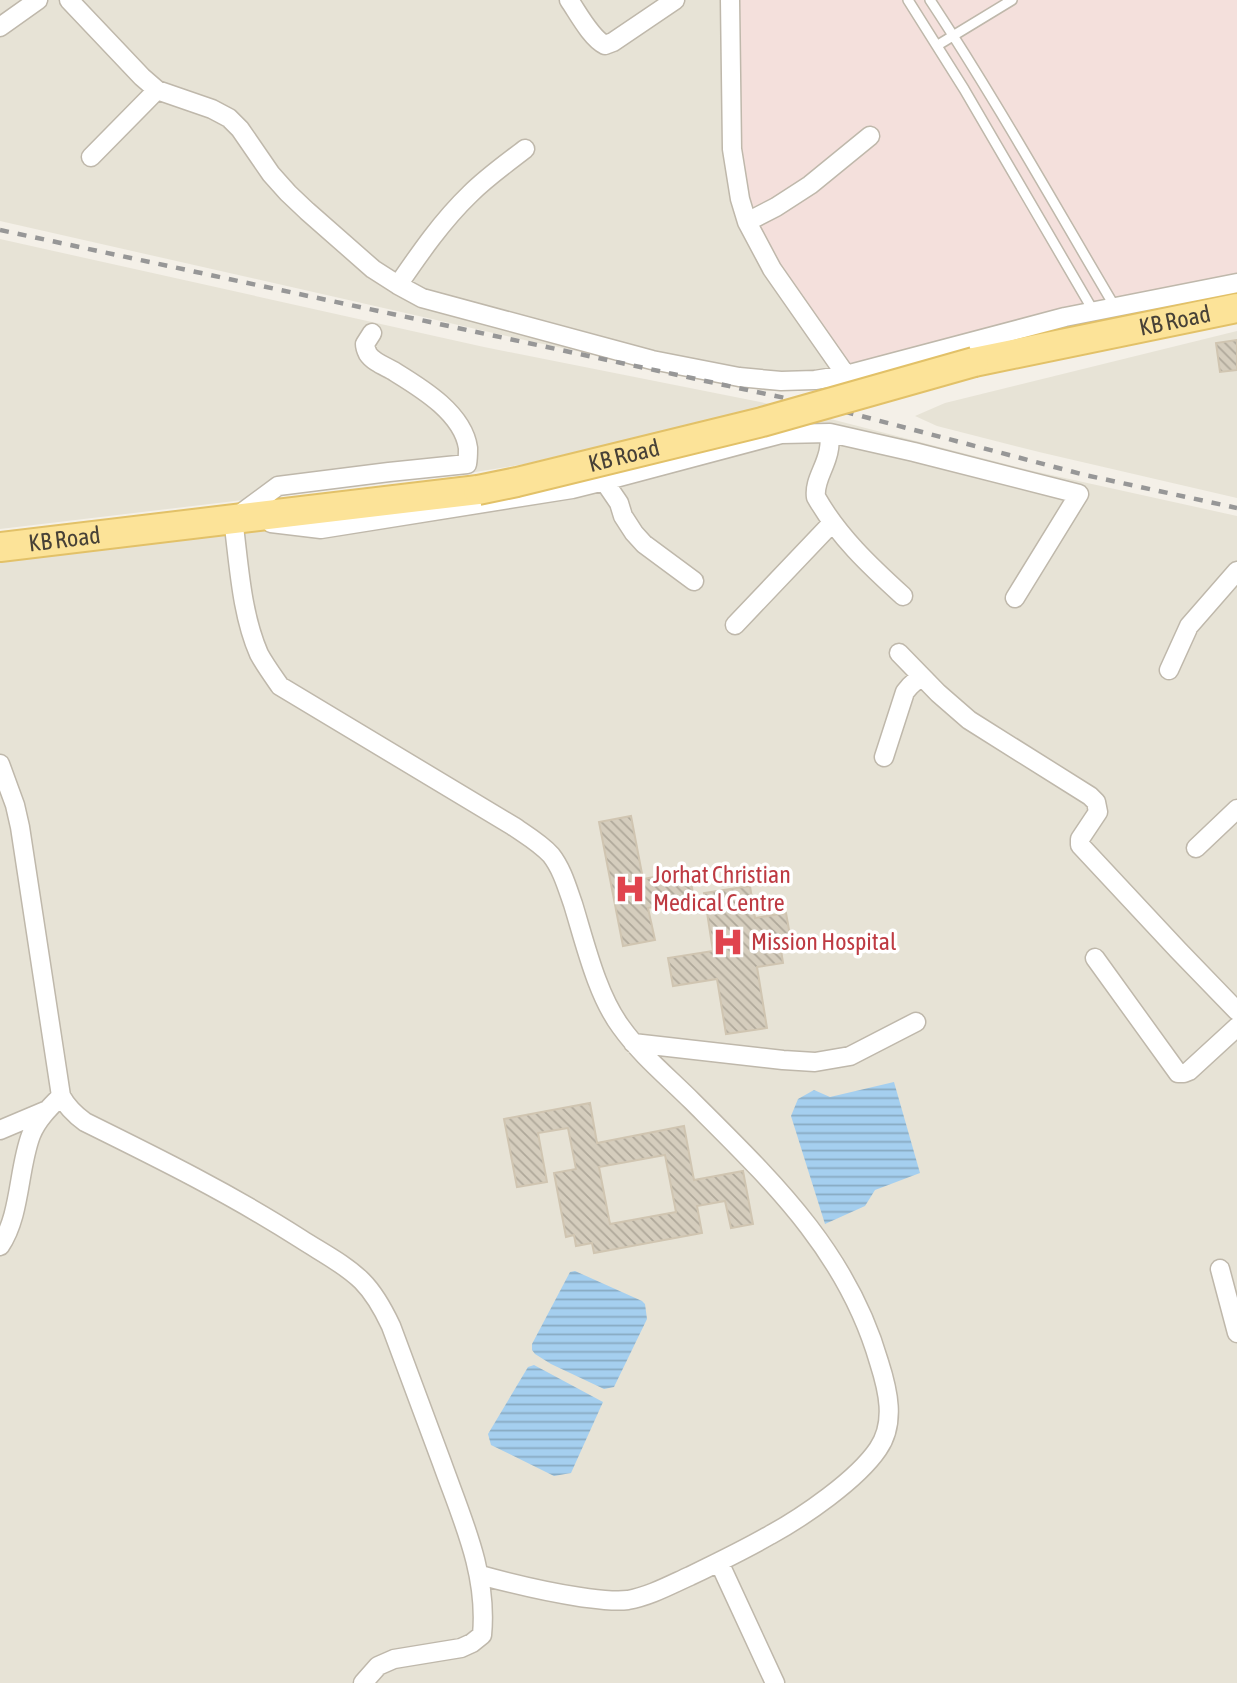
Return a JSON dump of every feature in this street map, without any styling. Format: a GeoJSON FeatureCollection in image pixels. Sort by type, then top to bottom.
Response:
{"type":"FeatureCollection","features":[{"type":"Feature","properties":{"kind":"main road","name":"KB Road"},"geometry":{"type":"LineString","coordinates":[[0,547],[478,490],[762,422],[974,362],[1237,308]]}},
{"type":"Feature","properties":{"kind":"street"},"geometry":{"type":"LineString","coordinates":[[0,27],[38,0]]}},
{"type":"Feature","properties":{"kind":"street"},"geometry":{"type":"LineString","coordinates":[[69,0],[142,77],[158,89],[229,118],[288,193],[373,269],[398,285],[422,298],[652,360],[739,377],[801,381],[846,375],[1065,317],[1237,283]]}},
{"type":"Feature","properties":{"kind":"street"},"geometry":{"type":"LineString","coordinates":[[569,0],[594,36],[606,44],[621,37],[675,0]]}},
{"type":"Feature","properties":{"kind":"street"},"geometry":{"type":"LineString","coordinates":[[730,0],[732,149],[737,186],[747,222],[772,270],[846,375]]}},
{"type":"Feature","properties":{"kind":"street"},"geometry":{"type":"LineString","coordinates":[[91,157],[158,89]]}},
{"type":"Feature","properties":{"kind":"street"},"geometry":{"type":"LineString","coordinates":[[747,222],[810,185],[870,136]]}},
{"type":"Feature","properties":{"kind":"street"},"geometry":{"type":"LineString","coordinates":[[398,285],[429,240],[458,206],[526,149]]}},
{"type":"Feature","properties":{"kind":"street"},"geometry":{"type":"LineString","coordinates":[[233,519],[278,486],[467,464],[468,446],[443,405],[367,354],[365,344],[372,333]]}},
{"type":"Feature","properties":{"kind":"street"},"geometry":{"type":"LineString","coordinates":[[233,519],[321,529],[572,489],[781,434],[830,433],[1079,494],[1015,598]]}},
{"type":"Feature","properties":{"kind":"street"},"geometry":{"type":"LineString","coordinates":[[830,433],[828,456],[815,491],[816,497],[832,523],[858,554],[903,596]]}},
{"type":"Feature","properties":{"kind":"street"},"geometry":{"type":"LineString","coordinates":[[604,481],[634,533],[694,582]]}},
{"type":"Feature","properties":{"kind":"street"},"geometry":{"type":"LineString","coordinates":[[233,519],[251,632],[263,661],[280,686],[513,826],[539,843],[552,856],[563,875],[611,1014],[633,1043],[770,1179],[816,1234],[845,1279],[876,1351],[887,1385],[887,1428],[879,1448],[851,1478],[783,1528],[655,1592],[625,1600],[608,1601],[550,1592],[480,1575]]}},
{"type":"Feature","properties":{"kind":"street"},"geometry":{"type":"LineString","coordinates":[[735,625],[832,523]]}},
{"type":"Feature","properties":{"kind":"street"},"geometry":{"type":"LineString","coordinates":[[1169,670],[1189,626],[1237,570]]}},
{"type":"Feature","properties":{"kind":"street"},"geometry":{"type":"LineString","coordinates":[[899,653],[921,677],[969,720],[1096,802],[1098,812],[1080,839],[1080,845],[1237,1011]]}},
{"type":"Feature","properties":{"kind":"street"},"geometry":{"type":"LineString","coordinates":[[884,757],[905,692],[921,677]]}},
{"type":"Feature","properties":{"kind":"street"},"geometry":{"type":"LineString","coordinates":[[0,764],[20,827],[61,1096],[73,1113],[85,1122],[203,1181],[267,1217],[344,1267],[362,1281],[379,1301],[391,1326],[480,1575],[484,1617],[482,1634],[472,1643],[461,1648],[394,1659],[378,1666],[363,1683]]}},
{"type":"Feature","properties":{"kind":"street"},"geometry":{"type":"LineString","coordinates":[[1196,848],[1237,809]]}},
{"type":"Feature","properties":{"kind":"street"},"geometry":{"type":"LineString","coordinates":[[1096,958],[1178,1073],[1189,1071],[1237,1027]]}},
{"type":"Feature","properties":{"kind":"street"},"geometry":{"type":"LineString","coordinates":[[633,1043],[815,1062],[850,1056],[916,1022]]}},
{"type":"Feature","properties":{"kind":"street"},"geometry":{"type":"LineString","coordinates":[[0,1246],[11,1221],[31,1136],[47,1110],[61,1096]]}},
{"type":"Feature","properties":{"kind":"street"},"geometry":{"type":"LineString","coordinates":[[0,1130],[47,1110]]}},
{"type":"Feature","properties":{"kind":"street"},"geometry":{"type":"LineString","coordinates":[[1220,1269],[1237,1333]]}},
{"type":"Feature","properties":{"kind":"street"},"geometry":{"type":"LineString","coordinates":[[719,1562],[775,1683]]}},
{"type":"Feature","properties":{"kind":"lane"},"geometry":{"type":"LineString","coordinates":[[908,0],[938,45],[1094,312]]}},
{"type":"Feature","properties":{"kind":"lane"},"geometry":{"type":"LineString","coordinates":[[930,0],[1115,307]]}},
{"type":"Feature","properties":{"kind":"lane"},"geometry":{"type":"LineString","coordinates":[[938,45],[1012,0]]}},
{"type":"Feature","properties":{"kind":"lane"},"geometry":{"type":"LineString","coordinates":[[1066,263],[1082,251]]}},
{"type":"Feature","properties":{"kind":"shaded area"},"geometry":{"type":"Polygon","coordinates":[[[0,0],[736,0],[863,380],[841,386],[797,391],[765,391],[529,341],[0,221],[0,0]]]}},
{"type":"Feature","properties":{"kind":"shaded area"},"geometry":{"type":"Polygon","coordinates":[[[736,0],[1237,0],[1237,276],[913,370],[863,380],[829,340],[790,284],[761,236],[747,195],[740,158],[736,0]]]}},
{"type":"Feature","properties":{"kind":"shaded area"},"geometry":{"type":"Polygon","coordinates":[[[0,239],[484,347],[785,407],[525,464],[469,473],[0,529],[0,239]]]}},
{"type":"Feature","properties":{"kind":"shaded area"},"geometry":{"type":"Polygon","coordinates":[[[1237,331],[1237,498],[1039,452],[937,426],[915,416],[945,403],[1237,331]]]}},
{"type":"Feature","properties":{"kind":"shaded area"},"geometry":{"type":"Polygon","coordinates":[[[815,415],[1033,471],[1237,516],[1237,1683],[0,1683],[0,555],[236,521],[815,415]]]}},
{"type":"Feature","properties":{"kind":"water"},"geometry":{"type":"Polygon","coordinates":[[[894,1082],[920,1173],[875,1190],[865,1206],[825,1224],[791,1116],[798,1099],[814,1090],[830,1097],[894,1082]]]}},
{"type":"Feature","properties":{"kind":"water"},"geometry":{"type":"Polygon","coordinates":[[[575,1271],[645,1304],[647,1319],[614,1387],[604,1389],[551,1364],[532,1350],[532,1344],[570,1272],[575,1271]]]}},
{"type":"Feature","properties":{"kind":"water"},"geometry":{"type":"Polygon","coordinates":[[[534,1365],[603,1402],[571,1473],[554,1476],[491,1445],[488,1434],[528,1367],[534,1365]]]}},
{"type":"Feature","properties":{"kind":"building"},"geometry":{"type":"Polygon","coordinates":[[[1237,340],[1237,370],[1220,372],[1216,343],[1237,340]]]}},
{"type":"Feature","properties":{"kind":"building"},"geometry":{"type":"Polygon","coordinates":[[[631,816],[643,879],[689,871],[694,899],[648,908],[655,940],[623,946],[599,822],[631,816]]]}},
{"type":"Feature","properties":{"kind":"building"},"geometry":{"type":"Polygon","coordinates":[[[750,886],[755,918],[786,913],[791,941],[780,943],[783,963],[757,967],[767,1028],[726,1034],[717,979],[673,986],[668,958],[713,951],[704,893],[750,886]]]}},
{"type":"Feature","properties":{"kind":"building"},"geometry":{"type":"Polygon","coordinates":[[[590,1103],[597,1143],[684,1126],[694,1180],[743,1171],[753,1224],[731,1228],[725,1201],[697,1206],[702,1233],[594,1253],[592,1243],[576,1246],[574,1235],[566,1237],[554,1173],[576,1169],[568,1128],[538,1133],[547,1182],[517,1187],[504,1119],[590,1103]],[[665,1155],[599,1167],[610,1224],[676,1212],[665,1155]]]}},
{"type":"Feature","properties":{"kind":"railway"},"geometry":{"type":"LineString","coordinates":[[0,230],[827,407],[1085,475],[1237,508]]}},
{"type":"Feature","properties":{"kind":"place","name":"Jorhat Christian Medical Centre"},"geometry":{"type":"Point","coordinates":[630,889]}},
{"type":"Feature","properties":{"kind":"place","name":"Mission Hospital"},"geometry":{"type":"Point","coordinates":[728,942]}}]}
